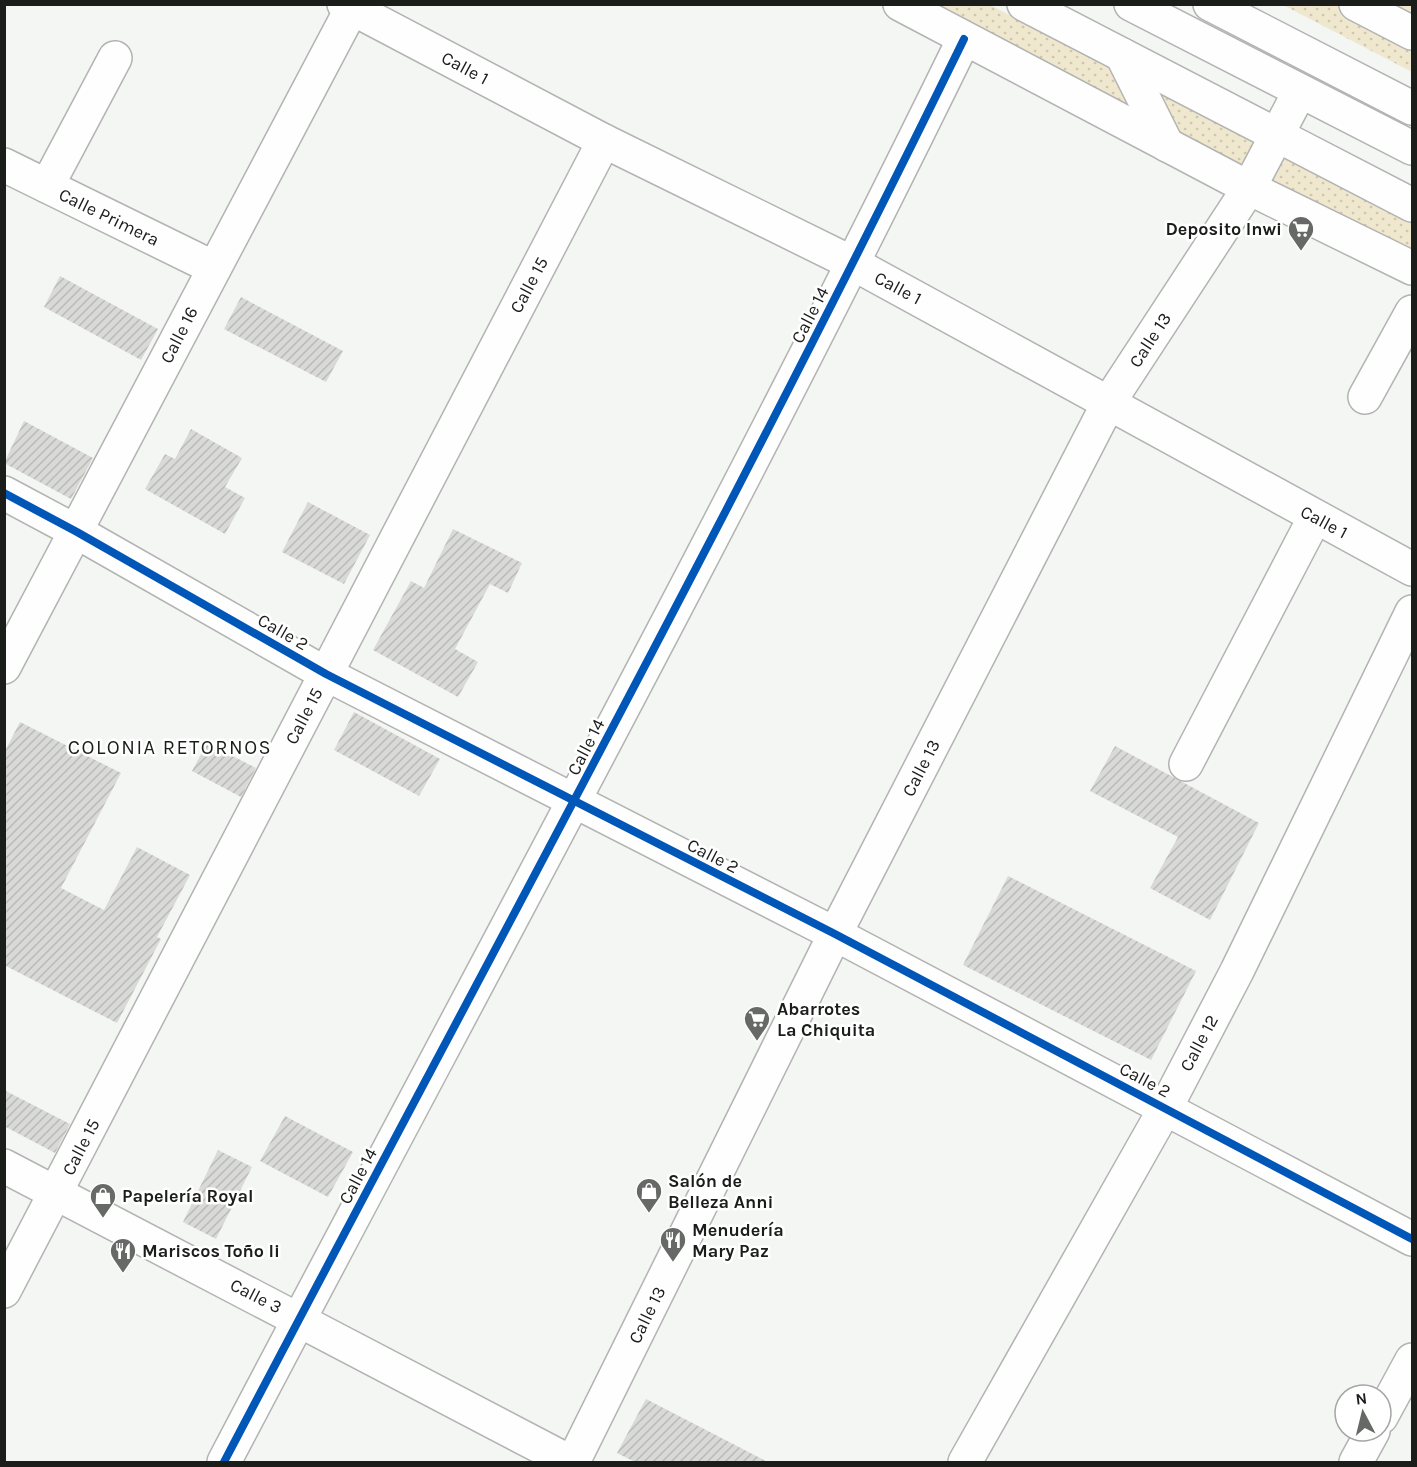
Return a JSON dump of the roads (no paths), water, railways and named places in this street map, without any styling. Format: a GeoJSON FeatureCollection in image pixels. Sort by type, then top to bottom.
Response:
{"type":"FeatureCollection","features":[{"type":"Feature","properties":{"kind":"street"},"geometry":{"type":"LineString","coordinates":[[900,4],[1249,188],[1413,268]]}},
{"type":"Feature","properties":{"kind":"street"},"geometry":{"type":"LineString","coordinates":[[1024,4],[1413,205]]}},
{"type":"Feature","properties":{"kind":"street"},"geometry":{"type":"LineString","coordinates":[[1131,4],[1413,148]]}},
{"type":"Feature","properties":{"kind":"street"},"geometry":{"type":"LineString","coordinates":[[1210,4],[1413,108]]}},
{"type":"Feature","properties":{"kind":"street"},"geometry":{"type":"LineString","coordinates":[[1356,4],[1413,33]]}},
{"type":"Feature","properties":{"kind":"street","name":"Calle 1"},"geometry":{"type":"LineString","coordinates":[[350,6],[604,141],[854,264],[1413,569]]}},
{"type":"Feature","properties":{"kind":"street","name":"Calle 16"},"geometry":{"type":"LineString","coordinates":[[4,667],[77,532],[350,6]]}},
{"type":"Feature","properties":{"kind":"street","name":"Calle 14"},"geometry":{"type":"LineString","coordinates":[[224,1462],[574,802],[854,264],[964,39]]}},
{"type":"Feature","properties":{"kind":"street"},"geometry":{"type":"LineString","coordinates":[[1122,55],[1167,145]]}},
{"type":"Feature","properties":{"kind":"street"},"geometry":{"type":"LineString","coordinates":[[47,186],[115,58]]}},
{"type":"Feature","properties":{"kind":"street","name":"Calle 13"},"geometry":{"type":"LineString","coordinates":[[572,1462],[835,934],[1109,402],[1249,188],[1300,91]]}},
{"type":"Feature","properties":{"kind":"street","name":"Calle 15"},"geometry":{"type":"LineString","coordinates":[[4,1291],[604,141]]}},
{"type":"Feature","properties":{"kind":"street","name":"Calle Primera"},"geometry":{"type":"LineString","coordinates":[[4,165],[214,268]]}},
{"type":"Feature","properties":{"kind":"street"},"geometry":{"type":"LineString","coordinates":[[1365,398],[1413,312]]}},
{"type":"Feature","properties":{"kind":"street","name":"Calle 2"},"geometry":{"type":"LineString","coordinates":[[4,493],[326,674],[835,934],[1413,1239]]}},
{"type":"Feature","properties":{"kind":"street"},"geometry":{"type":"LineString","coordinates":[[1186,764],[1315,517]]}},
{"type":"Feature","properties":{"kind":"street","name":"Calle 12"},"geometry":{"type":"LineString","coordinates":[[965,1462],[1166,1107],[1237,971],[1413,612]]}},
{"type":"Feature","properties":{"kind":"street","name":"Calle 3"},"geometry":{"type":"LineString","coordinates":[[4,1166],[572,1462]]}},
{"type":"Feature","properties":{"kind":"street"},"geometry":{"type":"LineString","coordinates":[[1393,1396],[1413,1360]]}},
{"type":"Feature","properties":{"kind":"street"},"geometry":{"type":"LineString","coordinates":[[1356,1462],[1366,1443]]}},
{"type":"Feature","properties":{"kind":"place","name":"Deposito Inwi"},"geometry":{"type":"Point","coordinates":[1301,252]}},
{"type":"Feature","properties":{"kind":"place","name":"Abarrotes La Chiquita"},"geometry":{"type":"Point","coordinates":[757,1042]}},
{"type":"Feature","properties":{"kind":"place","name":"Salón de Belleza Anni"},"geometry":{"type":"Point","coordinates":[649,1214]}},
{"type":"Feature","properties":{"kind":"place","name":"Papelería Royal"},"geometry":{"type":"Point","coordinates":[103,1219]}},
{"type":"Feature","properties":{"kind":"place","name":"Menudería Mary Paz"},"geometry":{"type":"Point","coordinates":[673,1263]}},
{"type":"Feature","properties":{"kind":"place","name":"Mariscos Toño Ii"},"geometry":{"type":"Point","coordinates":[123,1274]}},
{"type":"Feature","properties":{"kind":"district","name":"COLONIA RETORNOS"},"geometry":{"type":"Point","coordinates":[170,747]}}]}
